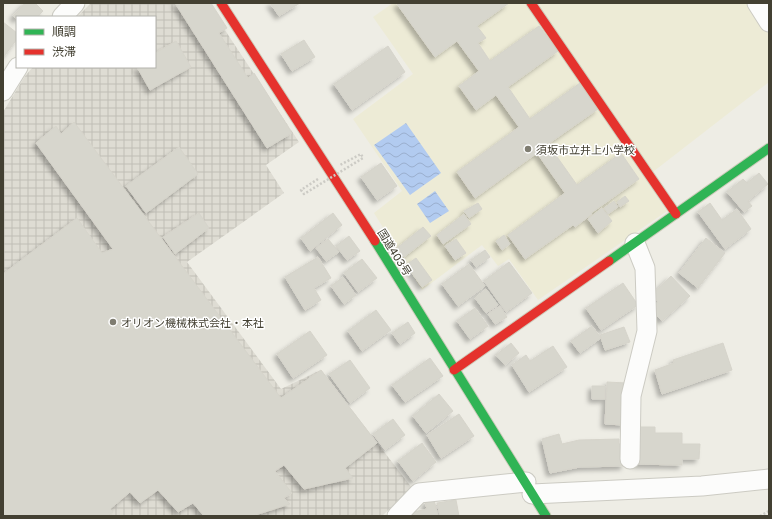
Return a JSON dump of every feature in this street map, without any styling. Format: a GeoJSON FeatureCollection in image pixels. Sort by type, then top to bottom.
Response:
{"type":"FeatureCollection","features":[{"type":"Feature","properties":{"kind":"main road","name":"国道403号"},"geometry":{"type":"LineString","coordinates":[[221,3],[350,201],[546,516]]}},
{"type":"Feature","properties":{"kind":"main road"},"geometry":{"type":"LineString","coordinates":[[531,3],[676,214]]}},
{"type":"Feature","properties":{"kind":"main road"},"geometry":{"type":"LineString","coordinates":[[454,370],[769,148]]}},
{"type":"Feature","properties":{"kind":"street"},"geometry":{"type":"LineString","coordinates":[[63,16],[74,3]]}},
{"type":"Feature","properties":{"kind":"street"},"geometry":{"type":"LineString","coordinates":[[757,3],[769,22]]}},
{"type":"Feature","properties":{"kind":"street"},"geometry":{"type":"LineString","coordinates":[[3,91],[17,68]]}},
{"type":"Feature","properties":{"kind":"street"},"geometry":{"type":"LineString","coordinates":[[630,459],[631,396],[647,331],[645,268],[635,243]]}},
{"type":"Feature","properties":{"kind":"street"},"geometry":{"type":"LineString","coordinates":[[397,516],[419,493],[529,488],[702,486],[769,479]]}},
{"type":"Feature","properties":{"kind":"path"},"geometry":{"type":"LineString","coordinates":[[318,179],[301,190],[304,194],[363,158],[361,154],[340,165]]}},
{"type":"Feature","properties":{"kind":"path"},"geometry":{"type":"LineString","coordinates":[[760,516],[769,511]]}},
{"type":"Feature","properties":{"kind":"shaded area"},"geometry":{"type":"Polygon","coordinates":[[[91,3],[207,3],[299,142],[266,165],[284,193],[187,262],[281,389],[321,370],[412,488],[382,516],[3,516],[3,112],[25,76],[32,68],[156,68],[156,16],[78,16],[91,3]]]}},
{"type":"Feature","properties":{"kind":"shaded area","name":"須坂市立井上小学校"},"geometry":{"type":"Polygon","coordinates":[[[393,3],[748,3],[769,35],[769,82],[645,178],[667,211],[538,300],[509,259],[498,266],[482,245],[422,290],[374,213],[402,191],[353,119],[413,74],[373,17],[393,3]]]}},
{"type":"Feature","properties":{"kind":"water"},"geometry":{"type":"Polygon","coordinates":[[[406,123],[441,173],[410,195],[374,145],[406,123]]]}},
{"type":"Feature","properties":{"kind":"water"},"geometry":{"type":"Polygon","coordinates":[[[435,191],[449,211],[430,223],[417,204],[435,191]]]}},
{"type":"Feature","properties":{"kind":"building"},"geometry":{"type":"Polygon","coordinates":[[[25,3],[35,3],[43,11],[38,16],[16,16],[16,19],[13,16],[25,3]]]}},
{"type":"Feature","properties":{"kind":"building"},"geometry":{"type":"Polygon","coordinates":[[[175,3],[211,3],[227,28],[219,33],[248,78],[254,73],[292,133],[267,148],[175,3]]]}},
{"type":"Feature","properties":{"kind":"building"},"geometry":{"type":"Polygon","coordinates":[[[270,3],[300,3],[279,16],[270,3]]]}},
{"type":"Feature","properties":{"kind":"building"},"geometry":{"type":"Polygon","coordinates":[[[509,3],[477,26],[486,38],[478,43],[490,61],[539,26],[558,51],[508,87],[530,119],[580,83],[598,109],[548,144],[577,185],[621,153],[639,179],[591,213],[592,214],[575,227],[573,225],[525,259],[508,235],[565,193],[537,153],[475,198],[457,172],[519,127],[496,95],[476,110],[459,86],[479,71],[457,41],[435,57],[397,4],[509,3]]]}},
{"type":"Feature","properties":{"kind":"building"},"geometry":{"type":"Polygon","coordinates":[[[3,22],[16,32],[16,40],[3,58],[3,22]]]}},
{"type":"Feature","properties":{"kind":"building"},"geometry":{"type":"Polygon","coordinates":[[[304,40],[315,57],[292,71],[281,54],[304,40]]]}},
{"type":"Feature","properties":{"kind":"building"},"geometry":{"type":"Polygon","coordinates":[[[176,41],[191,67],[150,90],[138,68],[156,68],[156,52],[176,41]]]}},
{"type":"Feature","properties":{"kind":"building"},"geometry":{"type":"Polygon","coordinates":[[[388,46],[405,72],[352,110],[334,84],[388,46]]]}},
{"type":"Feature","properties":{"kind":"building","name":"オリオン機械株式会社・本社"},"geometry":{"type":"Polygon","coordinates":[[[74,122],[281,398],[321,370],[377,443],[345,468],[353,478],[304,489],[284,465],[275,471],[292,493],[284,498],[290,504],[252,516],[204,516],[193,503],[178,512],[158,490],[140,503],[130,492],[110,509],[113,512],[108,516],[3,516],[3,274],[77,218],[102,253],[113,249],[36,143],[56,126],[61,134],[74,122]]]}},
{"type":"Feature","properties":{"kind":"building"},"geometry":{"type":"Polygon","coordinates":[[[179,147],[198,174],[146,213],[126,186],[179,147]]]}},
{"type":"Feature","properties":{"kind":"building"},"geometry":{"type":"Polygon","coordinates":[[[381,163],[397,186],[377,200],[361,177],[381,163]]]}},
{"type":"Feature","properties":{"kind":"building"},"geometry":{"type":"Polygon","coordinates":[[[759,173],[768,184],[748,201],[752,206],[744,212],[727,192],[743,179],[747,183],[759,173]]]}},
{"type":"Feature","properties":{"kind":"building"},"geometry":{"type":"Polygon","coordinates":[[[625,196],[629,201],[620,207],[617,202],[625,196]]]}},
{"type":"Feature","properties":{"kind":"building"},"geometry":{"type":"Polygon","coordinates":[[[614,201],[618,207],[608,214],[604,208],[614,201]]]}},
{"type":"Feature","properties":{"kind":"building"},"geometry":{"type":"Polygon","coordinates":[[[478,203],[482,209],[469,218],[464,211],[478,203]]]}},
{"type":"Feature","properties":{"kind":"building"},"geometry":{"type":"Polygon","coordinates":[[[710,203],[722,220],[737,209],[751,229],[725,249],[698,212],[710,203]]]}},
{"type":"Feature","properties":{"kind":"building"},"geometry":{"type":"Polygon","coordinates":[[[602,208],[612,221],[598,233],[588,219],[602,208]]]}},
{"type":"Feature","properties":{"kind":"building"},"geometry":{"type":"Polygon","coordinates":[[[199,213],[209,228],[175,254],[163,237],[199,213]]]}},
{"type":"Feature","properties":{"kind":"building"},"geometry":{"type":"Polygon","coordinates":[[[333,213],[342,225],[310,251],[301,238],[333,213]]]}},
{"type":"Feature","properties":{"kind":"building"},"geometry":{"type":"Polygon","coordinates":[[[464,214],[471,224],[443,244],[437,235],[464,214]]]}},
{"type":"Feature","properties":{"kind":"building"},"geometry":{"type":"Polygon","coordinates":[[[423,227],[431,236],[404,257],[397,248],[423,227]]]}},
{"type":"Feature","properties":{"kind":"building"},"geometry":{"type":"Polygon","coordinates":[[[504,235],[510,244],[502,250],[496,241],[504,235]]]}},
{"type":"Feature","properties":{"kind":"building"},"geometry":{"type":"Polygon","coordinates":[[[349,236],[360,251],[347,260],[336,246],[349,236]]]}},
{"type":"Feature","properties":{"kind":"building"},"geometry":{"type":"Polygon","coordinates":[[[706,238],[725,253],[698,288],[679,273],[706,238]]]}},
{"type":"Feature","properties":{"kind":"building"},"geometry":{"type":"Polygon","coordinates":[[[328,239],[339,252],[326,261],[316,248],[328,239]]]}},
{"type":"Feature","properties":{"kind":"building"},"geometry":{"type":"Polygon","coordinates":[[[456,239],[466,253],[455,260],[445,246],[456,239]]]}},
{"type":"Feature","properties":{"kind":"building"},"geometry":{"type":"Polygon","coordinates":[[[485,250],[490,257],[476,267],[471,260],[485,250]]]}},
{"type":"Feature","properties":{"kind":"building"},"geometry":{"type":"Polygon","coordinates":[[[318,257],[331,278],[314,288],[321,300],[305,310],[285,277],[318,257]]]}},
{"type":"Feature","properties":{"kind":"building"},"geometry":{"type":"Polygon","coordinates":[[[416,258],[432,280],[422,287],[406,265],[416,258]]]}},
{"type":"Feature","properties":{"kind":"building"},"geometry":{"type":"Polygon","coordinates":[[[362,259],[377,278],[358,292],[344,273],[362,259]]]}},
{"type":"Feature","properties":{"kind":"building"},"geometry":{"type":"Polygon","coordinates":[[[509,262],[532,293],[506,312],[484,281],[509,262]]]}},
{"type":"Feature","properties":{"kind":"building"},"geometry":{"type":"Polygon","coordinates":[[[469,264],[485,286],[458,306],[442,284],[469,264]]]}},
{"type":"Feature","properties":{"kind":"building"},"geometry":{"type":"Polygon","coordinates":[[[671,276],[690,296],[662,321],[650,309],[658,302],[651,295],[671,276]]]}},
{"type":"Feature","properties":{"kind":"building"},"geometry":{"type":"Polygon","coordinates":[[[343,277],[356,295],[344,304],[331,286],[343,277]]]}},
{"type":"Feature","properties":{"kind":"building"},"geometry":{"type":"Polygon","coordinates":[[[623,283],[638,305],[601,330],[586,308],[623,283]]]}},
{"type":"Feature","properties":{"kind":"building"},"geometry":{"type":"Polygon","coordinates":[[[486,289],[498,305],[486,313],[475,298],[486,289]]]}},
{"type":"Feature","properties":{"kind":"building"},"geometry":{"type":"Polygon","coordinates":[[[500,306],[507,317],[495,324],[488,314],[500,306]]]}},
{"type":"Feature","properties":{"kind":"building"},"geometry":{"type":"Polygon","coordinates":[[[475,308],[488,326],[470,339],[457,321],[475,308]]]}},
{"type":"Feature","properties":{"kind":"building"},"geometry":{"type":"Polygon","coordinates":[[[376,310],[391,330],[362,351],[348,331],[376,310]]]}},
{"type":"Feature","properties":{"kind":"building"},"geometry":{"type":"Polygon","coordinates":[[[408,322],[415,333],[400,344],[392,333],[408,322]]]}},
{"type":"Feature","properties":{"kind":"building"},"geometry":{"type":"Polygon","coordinates":[[[592,326],[601,338],[580,353],[571,341],[592,326]]]}},
{"type":"Feature","properties":{"kind":"building"},"geometry":{"type":"Polygon","coordinates":[[[624,327],[630,342],[605,350],[600,335],[624,327]]]}},
{"type":"Feature","properties":{"kind":"building"},"geometry":{"type":"Polygon","coordinates":[[[310,331],[327,355],[293,378],[277,354],[310,331]]]}},
{"type":"Feature","properties":{"kind":"building"},"geometry":{"type":"Polygon","coordinates":[[[511,343],[519,353],[505,365],[496,355],[511,343]]]}},
{"type":"Feature","properties":{"kind":"building"},"geometry":{"type":"Polygon","coordinates":[[[723,343],[732,370],[662,394],[655,370],[674,363],[673,360],[723,343]]]}},
{"type":"Feature","properties":{"kind":"building"},"geometry":{"type":"Polygon","coordinates":[[[553,346],[567,367],[529,392],[512,365],[526,355],[530,361],[553,346]]]}},
{"type":"Feature","properties":{"kind":"building"},"geometry":{"type":"Polygon","coordinates":[[[430,358],[443,376],[405,402],[392,385],[430,358]]]}},
{"type":"Feature","properties":{"kind":"building"},"geometry":{"type":"Polygon","coordinates":[[[350,360],[370,388],[350,403],[329,374],[350,360]]]}},
{"type":"Feature","properties":{"kind":"building"},"geometry":{"type":"Polygon","coordinates":[[[607,382],[627,383],[625,425],[605,424],[607,382]]]}},
{"type":"Feature","properties":{"kind":"building"},"geometry":{"type":"Polygon","coordinates":[[[592,386],[605,386],[605,399],[592,399],[592,386]]]}},
{"type":"Feature","properties":{"kind":"building"},"geometry":{"type":"Polygon","coordinates":[[[439,394],[453,411],[426,433],[413,416],[439,394]]]}},
{"type":"Feature","properties":{"kind":"building"},"geometry":{"type":"Polygon","coordinates":[[[459,414],[474,436],[441,458],[427,435],[459,414]]]}},
{"type":"Feature","properties":{"kind":"building"},"geometry":{"type":"Polygon","coordinates":[[[393,419],[405,435],[385,450],[373,434],[393,419]]]}},
{"type":"Feature","properties":{"kind":"building"},"geometry":{"type":"Polygon","coordinates":[[[636,427],[655,427],[655,433],[682,433],[682,444],[700,444],[699,459],[682,459],[682,465],[635,464],[636,427]]]}},
{"type":"Feature","properties":{"kind":"building"},"geometry":{"type":"Polygon","coordinates":[[[559,434],[562,444],[579,440],[619,439],[619,444],[624,444],[624,466],[580,467],[550,473],[542,439],[559,434]]]}},
{"type":"Feature","properties":{"kind":"building"},"geometry":{"type":"Polygon","coordinates":[[[422,443],[436,462],[413,481],[398,461],[422,443]]]}},
{"type":"Feature","properties":{"kind":"building"},"geometry":{"type":"Polygon","coordinates":[[[434,500],[438,516],[414,516],[413,512],[427,509],[425,502],[434,500]]]}},
{"type":"Feature","properties":{"kind":"building"},"geometry":{"type":"Polygon","coordinates":[[[456,500],[459,516],[440,516],[437,503],[456,500]]]}},
{"type":"Feature","properties":{"kind":"traffic: fast"},"geometry":{"type":"LineString","coordinates":[[609,261],[769,148]]}},
{"type":"Feature","properties":{"kind":"traffic: fast"},"geometry":{"type":"LineString","coordinates":[[375,241],[546,516]]}},
{"type":"Feature","properties":{"kind":"traffic: jam"},"geometry":{"type":"LineString","coordinates":[[221,3],[375,241]]}},
{"type":"Feature","properties":{"kind":"traffic: jam"},"geometry":{"type":"LineString","coordinates":[[531,3],[676,214]]}},
{"type":"Feature","properties":{"kind":"traffic: jam"},"geometry":{"type":"LineString","coordinates":[[454,370],[609,261]]}},
{"type":"Feature","properties":{"kind":"place","name":"須坂市立井上小学校"},"geometry":{"type":"Point","coordinates":[528,149]}},
{"type":"Feature","properties":{"kind":"place","name":"オリオン機械株式会社・本社"},"geometry":{"type":"Point","coordinates":[113,322]}}]}
